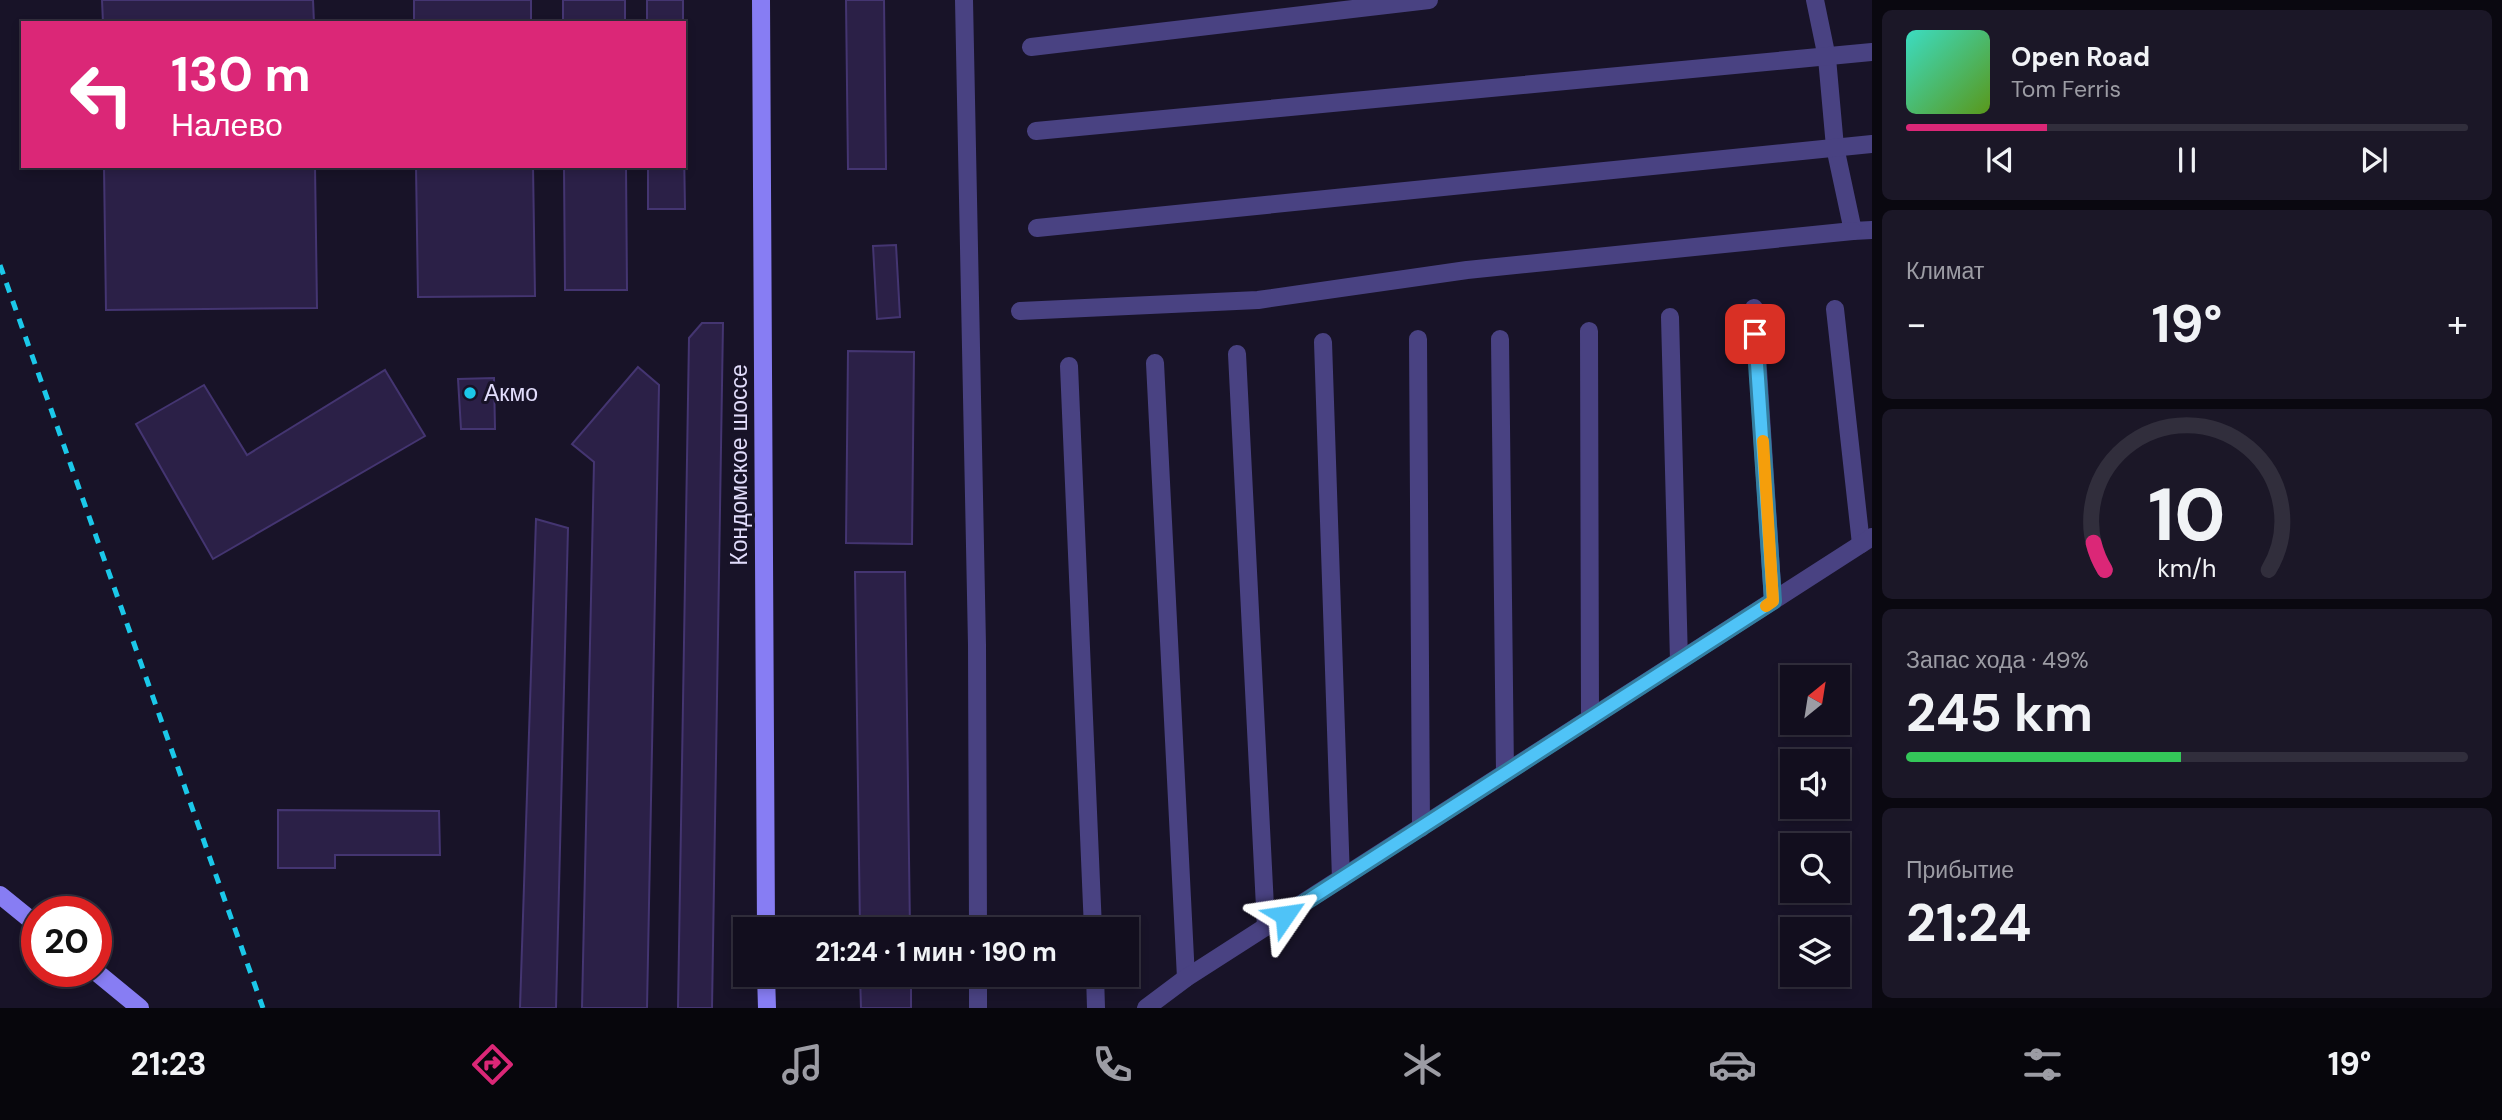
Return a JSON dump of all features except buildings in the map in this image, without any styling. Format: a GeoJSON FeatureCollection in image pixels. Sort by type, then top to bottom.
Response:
{"type":"FeatureCollection","features":[{"type":"Feature","properties":{"kind":"street","name":"Кондомское шоссе"},"geometry":{"type":"LineString","coordinates":[[761,0],[766,917]]}},
{"type":"Feature","properties":{"kind":"street"},"geometry":{"type":"LineString","coordinates":[[0,895],[21,912]]}},
{"type":"Feature","properties":{"kind":"street"},"geometry":{"type":"LineString","coordinates":[[112,985],[140,1008]]}},
{"type":"Feature","properties":{"kind":"street"},"geometry":{"type":"LineString","coordinates":[[766,987],[766,1008]]}},
{"type":"Feature","properties":{"kind":"lane"},"geometry":{"type":"LineString","coordinates":[[964,0],[977,645],[978,917]]}},
{"type":"Feature","properties":{"kind":"lane"},"geometry":{"type":"LineString","coordinates":[[1031,47],[1429,0]]}},
{"type":"Feature","properties":{"kind":"lane"},"geometry":{"type":"LineString","coordinates":[[1815,0],[1827,58],[1836,147],[1853,230]]}},
{"type":"Feature","properties":{"kind":"lane"},"geometry":{"type":"LineString","coordinates":[[1036,131],[1872,52]]}},
{"type":"Feature","properties":{"kind":"lane"},"geometry":{"type":"LineString","coordinates":[[1037,228],[1872,144]]}},
{"type":"Feature","properties":{"kind":"lane"},"geometry":{"type":"LineString","coordinates":[[1020,311],[1258,300],[1467,270],[1872,230]]}},
{"type":"Feature","properties":{"kind":"lane"},"geometry":{"type":"LineString","coordinates":[[1754,308],[1773,601]]}},
{"type":"Feature","properties":{"kind":"lane"},"geometry":{"type":"LineString","coordinates":[[1146,1008],[1186,978],[1867,541],[1835,309]]}},
{"type":"Feature","properties":{"kind":"lane"},"geometry":{"type":"LineString","coordinates":[[1670,317],[1679,661]]}},
{"type":"Feature","properties":{"kind":"lane"},"geometry":{"type":"LineString","coordinates":[[1589,331],[1590,719]]}},
{"type":"Feature","properties":{"kind":"lane"},"geometry":{"type":"LineString","coordinates":[[1418,339],[1421,828]]}},
{"type":"Feature","properties":{"kind":"lane"},"geometry":{"type":"LineString","coordinates":[[1500,339],[1505,773]]}},
{"type":"Feature","properties":{"kind":"lane"},"geometry":{"type":"LineString","coordinates":[[1323,342],[1341,879]]}},
{"type":"Feature","properties":{"kind":"lane"},"geometry":{"type":"LineString","coordinates":[[1237,354],[1266,927]]}},
{"type":"Feature","properties":{"kind":"lane"},"geometry":{"type":"LineString","coordinates":[[1155,363],[1186,978]]}},
{"type":"Feature","properties":{"kind":"lane"},"geometry":{"type":"LineString","coordinates":[[1069,366],[1092,917]]}},
{"type":"Feature","properties":{"kind":"lane"},"geometry":{"type":"LineString","coordinates":[[978,987],[978,1008]]}},
{"type":"Feature","properties":{"kind":"lane"},"geometry":{"type":"LineString","coordinates":[[1095,987],[1096,1008]]}},
{"type":"Feature","properties":{"kind":"railway"},"geometry":{"type":"LineString","coordinates":[[0,265],[263,1008]]}},
{"type":"Feature","properties":{"kind":"slow traffic"},"geometry":{"type":"LineString","coordinates":[[1763,441],[1773,601],[1766,606]]}},
{"type":"Feature","properties":{"kind":"place","name":"Акмо"},"geometry":{"type":"Point","coordinates":[470,393]}},
{"type":"Feature","properties":{"kind":"route"},"geometry":{"type":"LineString","coordinates":[[1285,915],[1773,601],[1755,334]]}}]}
